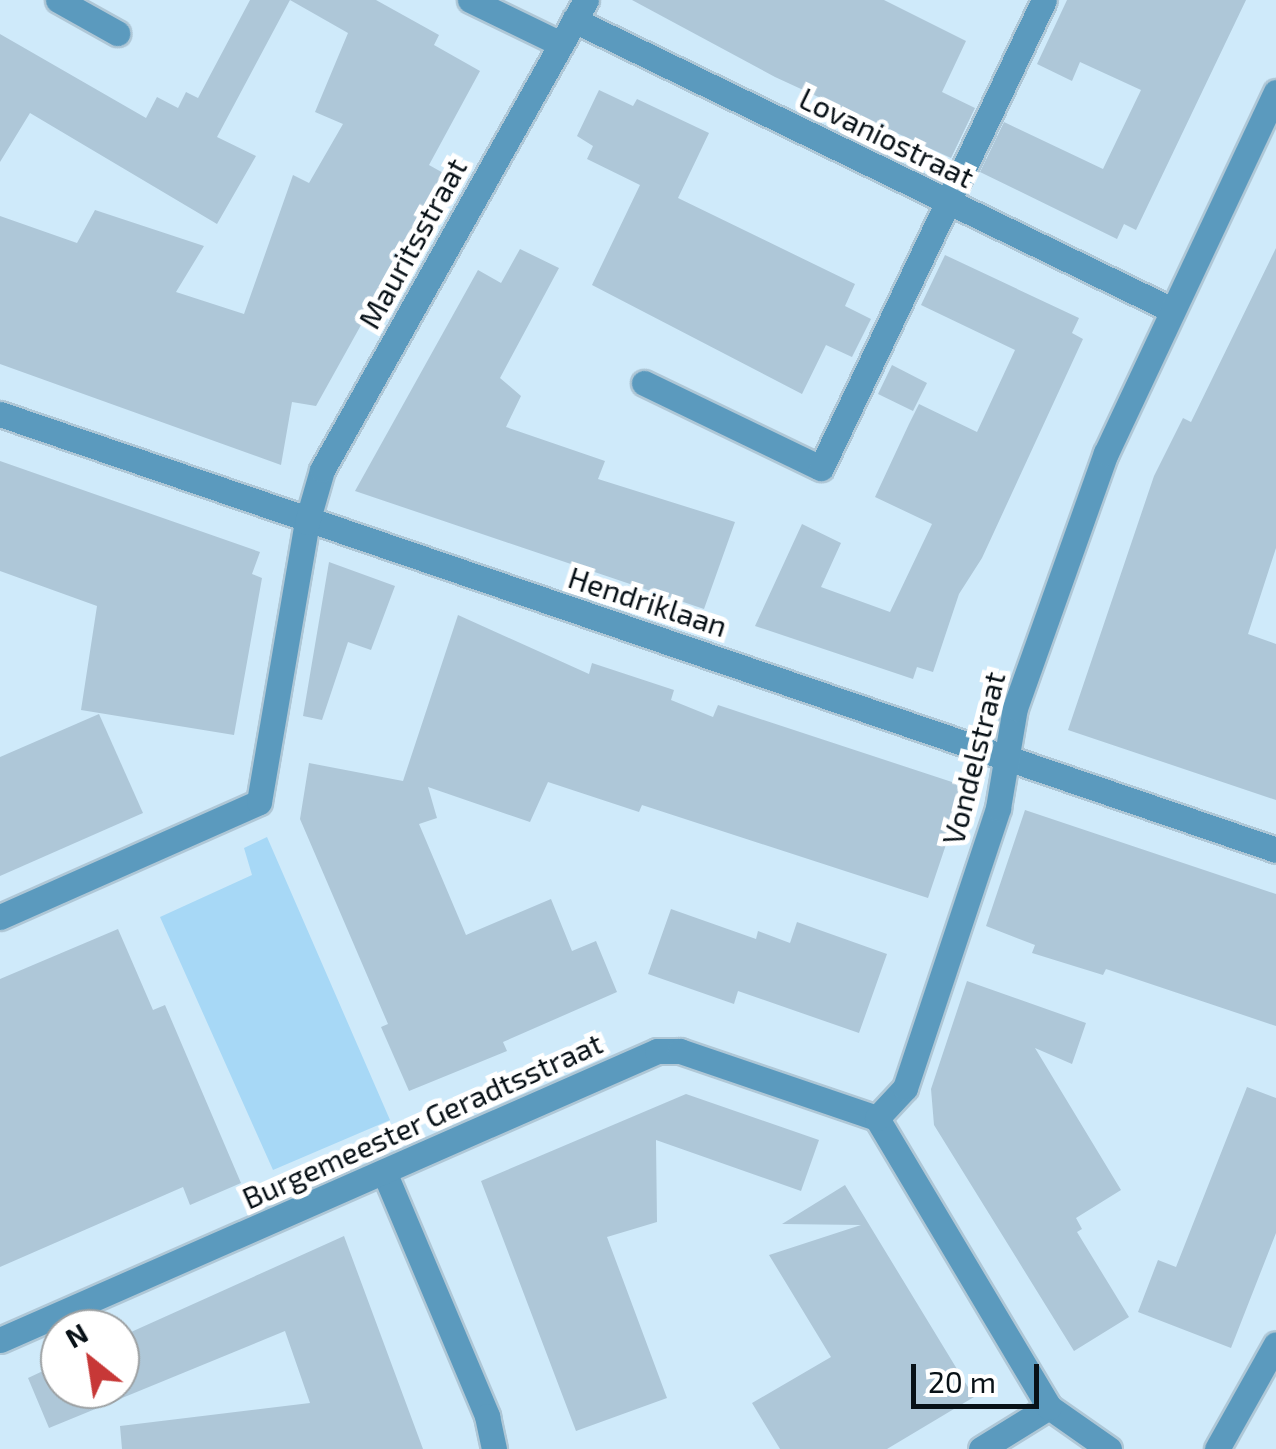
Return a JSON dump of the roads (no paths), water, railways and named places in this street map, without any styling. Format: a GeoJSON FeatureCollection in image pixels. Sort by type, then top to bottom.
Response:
{"type":"FeatureCollection","features":[{"type":"Feature","properties":{"kind":"street"},"geometry":{"type":"LineString","coordinates":[[58,0],[117,33]]}},
{"type":"Feature","properties":{"kind":"street"},"geometry":{"type":"LineString","coordinates":[[470,0],[561,44]]}},
{"type":"Feature","properties":{"kind":"street"},"geometry":{"type":"LineString","coordinates":[[644,383],[821,468],[948,204],[1038,2]]}},
{"type":"Feature","properties":{"kind":"street","name":"Mauritsstraat"},"geometry":{"type":"LineString","coordinates":[[0,917],[258,802],[307,522],[322,470],[580,10]]}},
{"type":"Feature","properties":{"kind":"street","name":"Lovaniostraat"},"geometry":{"type":"LineString","coordinates":[[580,10],[948,204],[1172,310]]}},
{"type":"Feature","properties":{"kind":"street","name":"Vondelstraat"},"geometry":{"type":"LineString","coordinates":[[877,1118],[904,1088],[998,808],[1015,708],[1106,453],[1276,92]]}},
{"type":"Feature","properties":{"kind":"street","name":"Hendriklaan"},"geometry":{"type":"LineString","coordinates":[[0,414],[307,522],[1010,755],[1276,850]]}},
{"type":"Feature","properties":{"kind":"street","name":"Burgemeester Geradtsstraat"},"geometry":{"type":"LineString","coordinates":[[0,1340],[657,1052],[680,1051],[877,1118]]}},
{"type":"Feature","properties":{"kind":"street"},"geometry":{"type":"LineString","coordinates":[[877,1118],[1048,1406],[1109,1449]]}},
{"type":"Feature","properties":{"kind":"street"},"geometry":{"type":"LineString","coordinates":[[385,1174],[487,1416],[494,1449]]}},
{"type":"Feature","properties":{"kind":"street"},"geometry":{"type":"LineString","coordinates":[[1217,1449],[1276,1344]]}},
{"type":"Feature","properties":{"kind":"street"},"geometry":{"type":"LineString","coordinates":[[981,1449],[1048,1406]]}}]}
